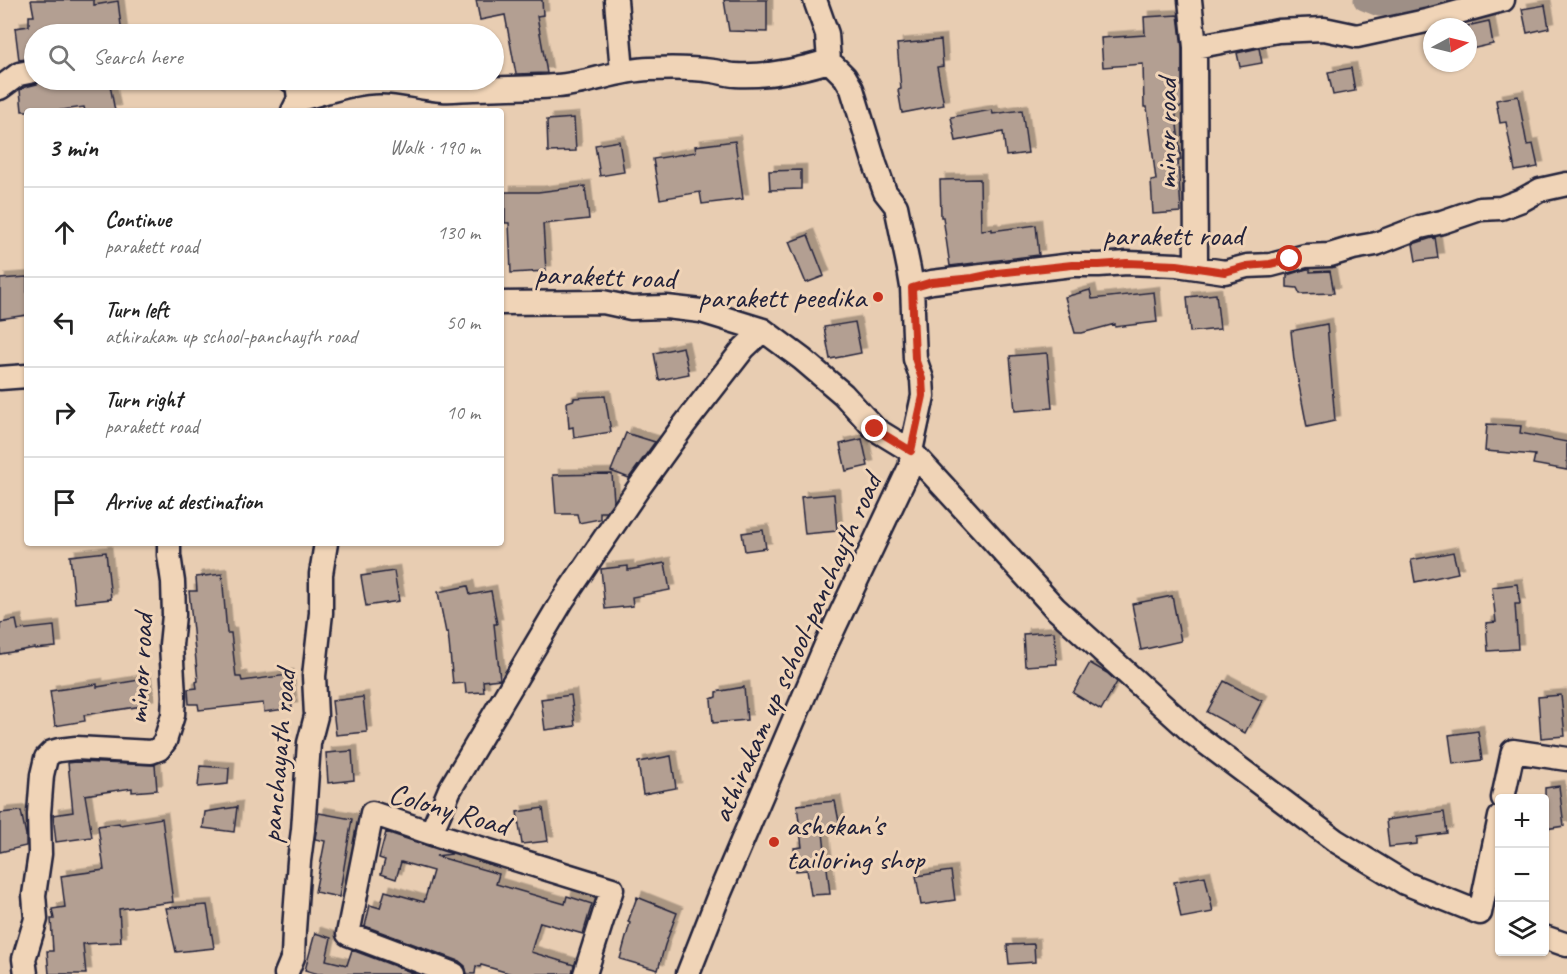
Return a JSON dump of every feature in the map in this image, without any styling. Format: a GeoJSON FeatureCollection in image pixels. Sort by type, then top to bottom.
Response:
{"type":"FeatureCollection","features":[{"type":"Feature","properties":{"kind":"street"},"geometry":{"type":"LineString","coordinates":[[616,0],[622,72]]}},
{"type":"Feature","properties":{"kind":"street"},"geometry":{"type":"LineString","coordinates":[[504,89],[558,86],[647,69],[677,68],[735,75],[800,70],[830,61],[827,34],[814,0]]}},
{"type":"Feature","properties":{"kind":"street","name":"minor road"},"geometry":{"type":"LineString","coordinates":[[1190,0],[1195,46],[1196,267]]}},
{"type":"Feature","properties":{"kind":"street"},"geometry":{"type":"LineString","coordinates":[[1195,46],[1278,31],[1324,29],[1357,36],[1426,21],[1503,0]]}},
{"type":"Feature","properties":{"kind":"street","name":"athirakam up school-panchayth road"},"geometry":{"type":"LineString","coordinates":[[688,974],[719,895],[825,647],[910,465],[923,396],[922,379],[915,358],[912,288],[896,206],[885,192],[852,89],[845,77],[830,61]]}},
{"type":"Feature","properties":{"kind":"street"},"geometry":{"type":"LineString","coordinates":[[0,88],[19,74],[24,73]]}},
{"type":"Feature","properties":{"kind":"street"},"geometry":{"type":"LineString","coordinates":[[294,96],[322,94],[334,90]]}},
{"type":"Feature","properties":{"kind":"street","name":"parakett road"},"geometry":{"type":"LineString","coordinates":[[912,288],[932,282],[1064,265],[1127,263],[1177,265],[1225,272],[1305,256],[1330,255],[1376,244],[1420,227],[1480,209],[1501,207],[1522,200],[1540,190],[1567,184]]}},
{"type":"Feature","properties":{"kind":"street","name":"parakett road"},"geometry":{"type":"LineString","coordinates":[[504,303],[603,302],[631,308],[666,307],[701,311],[763,330],[843,394],[875,429],[911,451],[1055,608],[1194,734],[1335,841],[1405,883],[1490,917]]}},
{"type":"Feature","properties":{"kind":"street"},"geometry":{"type":"LineString","coordinates":[[431,833],[450,789],[562,602],[684,424],[744,348],[763,330]]}},
{"type":"Feature","properties":{"kind":"street"},"geometry":{"type":"LineString","coordinates":[[0,378],[24,376]]}},
{"type":"Feature","properties":{"kind":"street","name":"minor road"},"geometry":{"type":"LineString","coordinates":[[26,974],[24,959],[36,919],[34,895],[40,854],[39,814],[46,758],[52,752],[76,748],[151,752],[159,749],[165,741],[173,715],[175,687],[171,645],[174,615],[173,582],[169,546]]}},
{"type":"Feature","properties":{"kind":"street","name":"panchayath road"},"geometry":{"type":"LineString","coordinates":[[286,974],[293,957],[309,743],[316,716],[314,676],[321,613],[321,574],[326,546]]}},
{"type":"Feature","properties":{"kind":"street"},"geometry":{"type":"LineString","coordinates":[[1504,794],[1513,751],[1567,759]]}},
{"type":"Feature","properties":{"kind":"street","name":"Colony Road"},"geometry":{"type":"LineString","coordinates":[[454,974],[348,934],[372,813],[612,889],[585,974]]}},
{"type":"Feature","properties":{"kind":"street"},"geometry":{"type":"LineString","coordinates":[[1490,917],[1497,848]]}},
{"type":"Feature","properties":{"kind":"street"},"geometry":{"type":"LineString","coordinates":[[1549,938],[1567,945]]}},
{"type":"Feature","properties":{"kind":"building"},"geometry":{"type":"Polygon","coordinates":[[[31,0],[94,0],[94,5],[118,1],[121,24],[29,24],[29,16],[34,16],[31,0]]]}},
{"type":"Feature","properties":{"kind":"building"},"geometry":{"type":"Polygon","coordinates":[[[476,0],[542,0],[543,15],[537,16],[547,73],[516,74],[505,15],[480,20],[476,0]]]}},
{"type":"Feature","properties":{"kind":"building"},"geometry":{"type":"Polygon","coordinates":[[[724,0],[767,0],[767,32],[729,31],[724,0]]]}},
{"type":"Feature","properties":{"kind":"building"},"geometry":{"type":"Polygon","coordinates":[[[1545,5],[1549,28],[1527,33],[1522,9],[1545,5]]]}},
{"type":"Feature","properties":{"kind":"building"},"geometry":{"type":"Polygon","coordinates":[[[1178,15],[1182,48],[1182,107],[1175,107],[1181,160],[1178,160],[1181,212],[1153,214],[1151,181],[1156,180],[1147,107],[1144,107],[1143,64],[1103,67],[1101,38],[1145,35],[1144,17],[1178,15]]]}},
{"type":"Feature","properties":{"kind":"building"},"geometry":{"type":"Polygon","coordinates":[[[1489,21],[1493,44],[1477,48],[1477,24],[1489,21]]]}},
{"type":"Feature","properties":{"kind":"building"},"geometry":{"type":"Polygon","coordinates":[[[24,27],[24,59],[19,60],[15,28],[24,27]]]}},
{"type":"Feature","properties":{"kind":"building"},"geometry":{"type":"Polygon","coordinates":[[[941,40],[943,66],[937,67],[944,105],[902,113],[898,90],[901,89],[897,44],[941,40]]]}},
{"type":"Feature","properties":{"kind":"building"},"geometry":{"type":"Polygon","coordinates":[[[1259,48],[1262,63],[1240,67],[1237,53],[1259,48]]]}},
{"type":"Feature","properties":{"kind":"building"},"geometry":{"type":"Polygon","coordinates":[[[1351,68],[1355,91],[1333,95],[1328,72],[1351,68]]]}},
{"type":"Feature","properties":{"kind":"building"},"geometry":{"type":"Polygon","coordinates":[[[24,88],[24,90],[111,90],[114,108],[24,108],[22,111],[20,90],[24,88]]]}},
{"type":"Feature","properties":{"kind":"building"},"geometry":{"type":"Polygon","coordinates":[[[1518,96],[1527,145],[1533,144],[1538,167],[1515,171],[1506,122],[1500,123],[1496,100],[1518,96]]]}},
{"type":"Feature","properties":{"kind":"building"},"geometry":{"type":"Polygon","coordinates":[[[992,110],[993,114],[1022,110],[1028,153],[1006,156],[1003,132],[956,141],[951,117],[992,110]]]}},
{"type":"Feature","properties":{"kind":"building"},"geometry":{"type":"Polygon","coordinates":[[[574,118],[576,151],[548,152],[547,120],[574,118]]]}},
{"type":"Feature","properties":{"kind":"building"},"geometry":{"type":"Polygon","coordinates":[[[619,141],[624,172],[600,176],[595,145],[619,141]]]}},
{"type":"Feature","properties":{"kind":"building"},"geometry":{"type":"Polygon","coordinates":[[[735,141],[743,199],[702,204],[700,192],[660,199],[653,159],[696,152],[695,146],[735,141]]]}},
{"type":"Feature","properties":{"kind":"building"},"geometry":{"type":"Polygon","coordinates":[[[801,170],[801,189],[770,190],[769,171],[801,170]]]}},
{"type":"Feature","properties":{"kind":"building"},"geometry":{"type":"Polygon","coordinates":[[[980,179],[981,230],[992,229],[992,231],[1036,225],[1039,255],[950,266],[943,217],[941,217],[940,180],[980,179]]]}},
{"type":"Feature","properties":{"kind":"building"},"geometry":{"type":"Polygon","coordinates":[[[585,186],[589,219],[543,224],[546,271],[511,273],[509,223],[505,223],[505,192],[538,192],[585,186]]]}},
{"type":"Feature","properties":{"kind":"building"},"geometry":{"type":"Polygon","coordinates":[[[808,235],[824,276],[806,283],[789,242],[808,235]]]}},
{"type":"Feature","properties":{"kind":"building"},"geometry":{"type":"Polygon","coordinates":[[[1435,237],[1438,258],[1416,261],[1413,244],[1435,237]]]}},
{"type":"Feature","properties":{"kind":"building"},"geometry":{"type":"Polygon","coordinates":[[[1310,269],[1310,272],[1330,271],[1334,293],[1300,294],[1297,288],[1287,287],[1287,275],[1310,269]]]}},
{"type":"Feature","properties":{"kind":"building"},"geometry":{"type":"Polygon","coordinates":[[[24,277],[24,315],[0,319],[0,279],[24,277]]]}},
{"type":"Feature","properties":{"kind":"building"},"geometry":{"type":"Polygon","coordinates":[[[1090,290],[1092,299],[1154,292],[1157,322],[1115,327],[1115,324],[1075,333],[1065,297],[1090,290]]]}},
{"type":"Feature","properties":{"kind":"building"},"geometry":{"type":"Polygon","coordinates":[[[1216,294],[1220,329],[1190,332],[1187,297],[1216,294]]]}},
{"type":"Feature","properties":{"kind":"building"},"geometry":{"type":"Polygon","coordinates":[[[855,322],[861,353],[830,359],[824,327],[855,322]]]}},
{"type":"Feature","properties":{"kind":"building"},"geometry":{"type":"Polygon","coordinates":[[[1327,324],[1335,421],[1307,427],[1294,360],[1291,331],[1327,324]]]}},
{"type":"Feature","properties":{"kind":"building"},"geometry":{"type":"Polygon","coordinates":[[[683,347],[689,374],[659,380],[654,353],[683,347]]]}},
{"type":"Feature","properties":{"kind":"building"},"geometry":{"type":"Polygon","coordinates":[[[1047,353],[1052,408],[1015,411],[1010,356],[1047,353]]]}},
{"type":"Feature","properties":{"kind":"building"},"geometry":{"type":"Polygon","coordinates":[[[605,396],[611,432],[574,438],[573,427],[569,428],[567,402],[574,398],[605,396]]]}},
{"type":"Feature","properties":{"kind":"building"},"geometry":{"type":"Polygon","coordinates":[[[1487,424],[1521,426],[1520,433],[1567,442],[1567,470],[1533,464],[1535,455],[1485,451],[1487,424]]]}},
{"type":"Feature","properties":{"kind":"building"},"geometry":{"type":"Polygon","coordinates":[[[626,433],[655,442],[629,478],[611,471],[626,433]]]}},
{"type":"Feature","properties":{"kind":"building"},"geometry":{"type":"Polygon","coordinates":[[[862,439],[868,466],[846,471],[840,444],[862,439]]]}},
{"type":"Feature","properties":{"kind":"building"},"geometry":{"type":"Polygon","coordinates":[[[612,474],[614,501],[606,512],[600,512],[600,519],[579,523],[577,514],[556,514],[553,475],[612,474]]]}},
{"type":"Feature","properties":{"kind":"building"},"geometry":{"type":"Polygon","coordinates":[[[834,494],[837,531],[805,534],[801,497],[834,494]]]}},
{"type":"Feature","properties":{"kind":"building"},"geometry":{"type":"Polygon","coordinates":[[[763,530],[766,548],[745,551],[742,533],[763,530]]]}},
{"type":"Feature","properties":{"kind":"building"},"geometry":{"type":"Polygon","coordinates":[[[106,552],[111,599],[75,603],[70,556],[106,552]]]}},
{"type":"Feature","properties":{"kind":"building"},"geometry":{"type":"Polygon","coordinates":[[[1453,552],[1458,573],[1415,582],[1411,560],[1453,552]]]}},
{"type":"Feature","properties":{"kind":"building"},"geometry":{"type":"Polygon","coordinates":[[[665,563],[670,590],[632,597],[633,606],[605,609],[601,569],[628,566],[628,570],[665,563]]]}},
{"type":"Feature","properties":{"kind":"building"},"geometry":{"type":"Polygon","coordinates":[[[394,571],[399,601],[366,606],[361,576],[394,571]]]}},
{"type":"Feature","properties":{"kind":"building"},"geometry":{"type":"Polygon","coordinates":[[[222,574],[227,633],[231,633],[236,677],[241,677],[242,681],[288,675],[292,708],[264,712],[263,703],[199,710],[198,704],[189,704],[188,689],[197,688],[196,682],[198,681],[189,591],[197,591],[196,577],[222,574]]]}},
{"type":"Feature","properties":{"kind":"building"},"geometry":{"type":"Polygon","coordinates":[[[1517,584],[1520,604],[1515,604],[1518,649],[1488,651],[1486,623],[1496,622],[1492,587],[1517,584]]]}},
{"type":"Feature","properties":{"kind":"building"},"geometry":{"type":"Polygon","coordinates":[[[468,586],[470,595],[491,591],[497,624],[494,624],[500,679],[483,681],[484,692],[466,693],[465,683],[453,684],[448,632],[446,633],[438,592],[468,586]]]}},
{"type":"Feature","properties":{"kind":"building"},"geometry":{"type":"Polygon","coordinates":[[[1172,596],[1181,641],[1141,650],[1132,604],[1172,596]]]}},
{"type":"Feature","properties":{"kind":"building"},"geometry":{"type":"Polygon","coordinates":[[[16,620],[18,630],[54,626],[56,647],[0,654],[0,623],[16,620]]]}},
{"type":"Feature","properties":{"kind":"building"},"geometry":{"type":"Polygon","coordinates":[[[1054,632],[1057,664],[1025,666],[1023,634],[1054,632]]]}},
{"type":"Feature","properties":{"kind":"building"},"geometry":{"type":"Polygon","coordinates":[[[1090,663],[1117,682],[1101,710],[1073,693],[1090,663]]]}},
{"type":"Feature","properties":{"kind":"building"},"geometry":{"type":"Polygon","coordinates":[[[145,679],[149,705],[84,715],[85,721],[55,726],[50,691],[97,684],[97,687],[145,679]]]}},
{"type":"Feature","properties":{"kind":"building"},"geometry":{"type":"Polygon","coordinates":[[[1224,681],[1262,701],[1245,733],[1207,712],[1224,681]]]}},
{"type":"Feature","properties":{"kind":"building"},"geometry":{"type":"Polygon","coordinates":[[[744,687],[747,720],[713,723],[711,699],[716,697],[716,692],[744,687]]]}},
{"type":"Feature","properties":{"kind":"building"},"geometry":{"type":"Polygon","coordinates":[[[571,695],[575,726],[545,730],[541,699],[571,695]]]}},
{"type":"Feature","properties":{"kind":"building"},"geometry":{"type":"Polygon","coordinates":[[[1561,695],[1565,736],[1541,738],[1538,697],[1561,695]]]}},
{"type":"Feature","properties":{"kind":"building"},"geometry":{"type":"Polygon","coordinates":[[[363,697],[367,732],[336,735],[332,701],[363,697]]]}},
{"type":"Feature","properties":{"kind":"building"},"geometry":{"type":"Polygon","coordinates":[[[1478,731],[1482,760],[1453,764],[1449,735],[1478,731]]]}},
{"type":"Feature","properties":{"kind":"building"},"geometry":{"type":"Polygon","coordinates":[[[352,751],[354,780],[328,783],[326,753],[352,751]]]}},
{"type":"Feature","properties":{"kind":"building"},"geometry":{"type":"Polygon","coordinates":[[[671,756],[676,788],[643,794],[638,762],[671,756]]]}},
{"type":"Feature","properties":{"kind":"building"},"geometry":{"type":"Polygon","coordinates":[[[68,763],[155,765],[157,790],[132,792],[132,788],[85,795],[92,837],[56,842],[53,815],[73,812],[68,763]]]}},
{"type":"Feature","properties":{"kind":"building"},"geometry":{"type":"Polygon","coordinates":[[[200,766],[229,768],[228,784],[198,787],[200,766]]]}},
{"type":"Feature","properties":{"kind":"building"},"geometry":{"type":"Polygon","coordinates":[[[1559,786],[1564,826],[1549,828],[1549,794],[1545,794],[1545,788],[1559,786]]]}},
{"type":"Feature","properties":{"kind":"building"},"geometry":{"type":"Polygon","coordinates":[[[835,801],[841,832],[823,833],[830,894],[811,895],[807,870],[796,871],[794,848],[802,847],[797,805],[835,801]]]}},
{"type":"Feature","properties":{"kind":"building"},"geometry":{"type":"Polygon","coordinates":[[[237,807],[234,832],[203,828],[205,812],[237,807]]]}},
{"type":"Feature","properties":{"kind":"building"},"geometry":{"type":"Polygon","coordinates":[[[543,808],[548,841],[522,844],[517,812],[543,808]]]}},
{"type":"Feature","properties":{"kind":"building"},"geometry":{"type":"Polygon","coordinates":[[[21,811],[26,846],[0,852],[0,813],[21,811]]]}},
{"type":"Feature","properties":{"kind":"building"},"geometry":{"type":"Polygon","coordinates":[[[1444,812],[1447,833],[1417,837],[1417,844],[1389,847],[1386,820],[1444,812]]]}},
{"type":"Feature","properties":{"kind":"building"},"geometry":{"type":"Polygon","coordinates":[[[319,813],[352,819],[339,897],[315,892],[325,841],[315,839],[319,813]]]}},
{"type":"Feature","properties":{"kind":"building"},"geometry":{"type":"Polygon","coordinates":[[[162,818],[173,902],[119,909],[121,942],[83,944],[86,974],[49,974],[47,951],[53,951],[52,909],[65,907],[61,876],[104,870],[98,826],[162,818]]]}},
{"type":"Feature","properties":{"kind":"building"},"geometry":{"type":"Polygon","coordinates":[[[386,832],[452,854],[436,856],[499,874],[496,884],[565,904],[567,896],[592,904],[583,934],[540,922],[531,952],[574,965],[572,974],[512,974],[481,965],[476,966],[475,974],[467,974],[465,966],[459,961],[365,926],[370,905],[380,908],[385,891],[424,902],[433,871],[401,862],[396,879],[381,874],[385,860],[379,858],[386,832]]]}},
{"type":"Feature","properties":{"kind":"building"},"geometry":{"type":"Polygon","coordinates":[[[951,871],[955,900],[921,905],[916,876],[951,871]]]}},
{"type":"Feature","properties":{"kind":"building"},"geometry":{"type":"Polygon","coordinates":[[[1205,876],[1213,912],[1181,918],[1174,882],[1205,876]]]}},
{"type":"Feature","properties":{"kind":"building"},"geometry":{"type":"Polygon","coordinates":[[[637,897],[677,913],[658,970],[620,959],[630,923],[628,922],[637,897]]]}},
{"type":"Feature","properties":{"kind":"building"},"geometry":{"type":"Polygon","coordinates":[[[207,905],[214,948],[176,952],[166,908],[207,905]]]}},
{"type":"Feature","properties":{"kind":"building"},"geometry":{"type":"Polygon","coordinates":[[[315,933],[331,938],[326,960],[347,965],[352,950],[416,974],[318,974],[305,970],[315,933]]]}},
{"type":"Feature","properties":{"kind":"building"},"geometry":{"type":"Polygon","coordinates":[[[1034,944],[1035,962],[1009,964],[1007,945],[1034,944]]]}},
{"type":"Feature","properties":{"kind":"waterway"},"geometry":{"type":"LineString","coordinates":[[1364,0],[1379,6],[1455,6],[1466,2]]}},
{"type":"Feature","properties":{"kind":"place","name":"parakett peedika"},"geometry":{"type":"Point","coordinates":[878,297]}},
{"type":"Feature","properties":{"kind":"place","name":"ashokan's tailoring shop"},"geometry":{"type":"Point","coordinates":[774,842]}},
{"type":"Feature","properties":{"kind":"route"},"geometry":{"type":"LineString","coordinates":[[875,429],[911,451],[923,396],[922,379],[915,358],[912,288],[932,282],[1072,265],[1127,263],[1177,265],[1225,272],[1290,259]]}}]}
